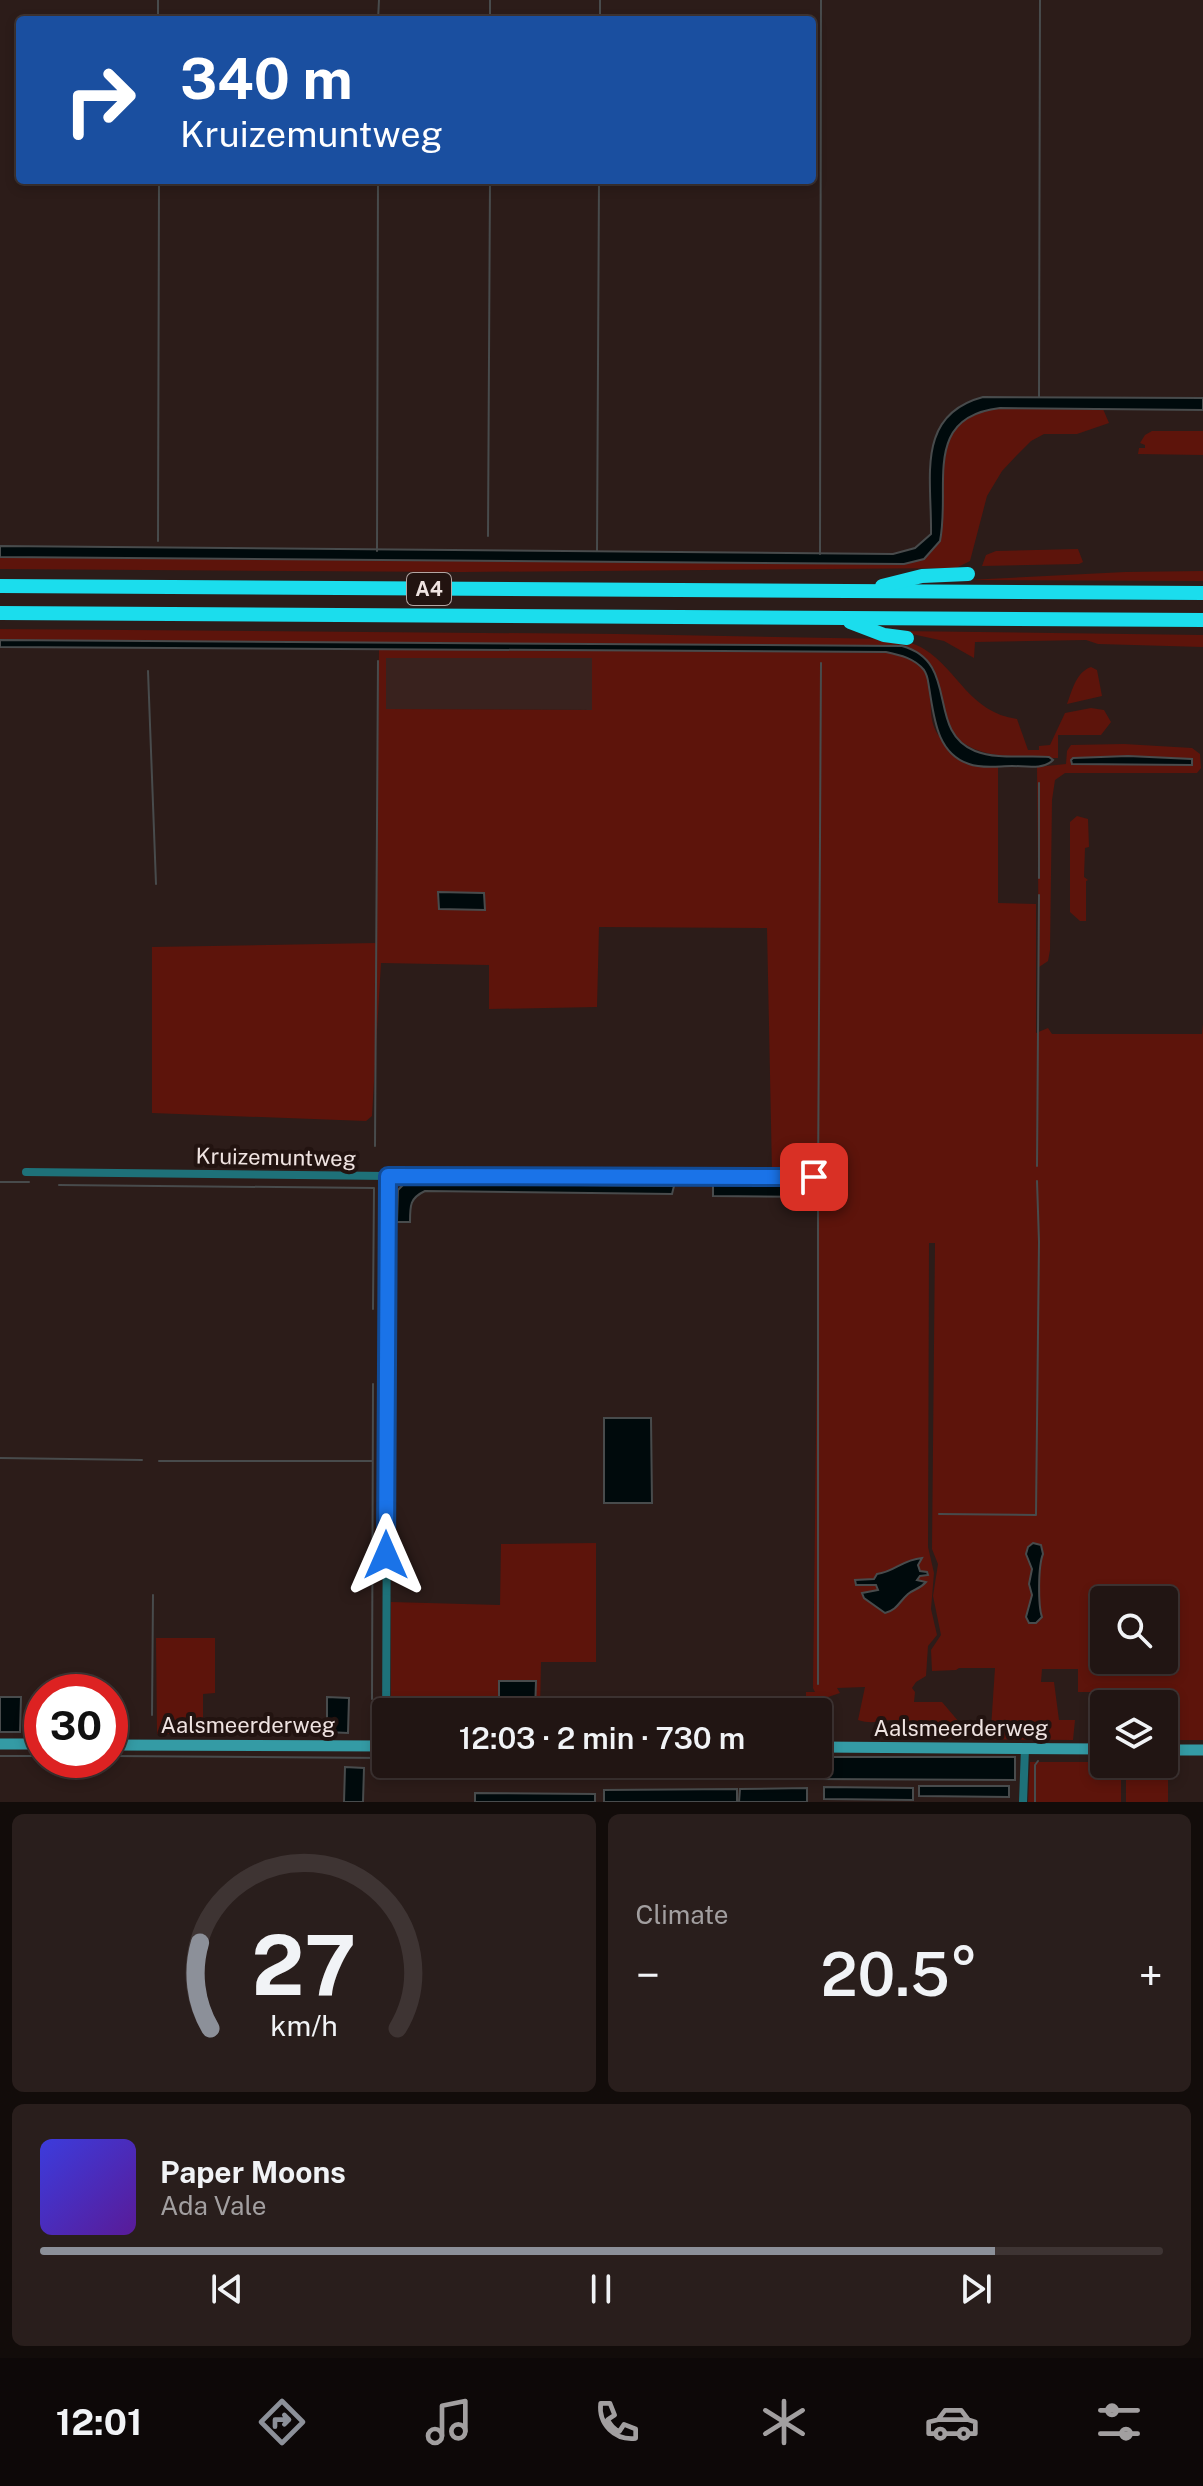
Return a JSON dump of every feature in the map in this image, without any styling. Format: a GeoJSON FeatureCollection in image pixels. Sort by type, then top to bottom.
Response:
{"type":"FeatureCollection","features":[{"type":"Feature","properties":{"kind":"highway","name":"A4"},"geometry":{"type":"LineString","coordinates":[[857,592],[922,576],[968,574]]}},
{"type":"Feature","properties":{"kind":"highway","name":"A4"},"geometry":{"type":"LineString","coordinates":[[0,586],[1203,593]]}},
{"type":"Feature","properties":{"kind":"highway","name":"A4"},"geometry":{"type":"LineString","coordinates":[[0,613],[1203,620]]}},
{"type":"Feature","properties":{"kind":"highway","name":"A4"},"geometry":{"type":"LineString","coordinates":[[838,618],[884,635],[907,638]]}},
{"type":"Feature","properties":{"kind":"street","name":"Kruizemuntweg"},"geometry":{"type":"LineString","coordinates":[[26,1172],[814,1177]]}},
{"type":"Feature","properties":{"kind":"street"},"geometry":{"type":"LineString","coordinates":[[386,1698],[388,1176]]}},
{"type":"Feature","properties":{"kind":"street"},"geometry":{"type":"LineString","coordinates":[[0,1744],[24,1744]]}},
{"type":"Feature","properties":{"kind":"street","name":"Aalsmeerderweg"},"geometry":{"type":"LineString","coordinates":[[128,1745],[372,1746]]}},
{"type":"Feature","properties":{"kind":"street","name":"Aalsmeerderweg"},"geometry":{"type":"LineString","coordinates":[[832,1747],[1090,1749]]}},
{"type":"Feature","properties":{"kind":"street"},"geometry":{"type":"LineString","coordinates":[[1023,1802],[1025,1748]]}},
{"type":"Feature","properties":{"kind":"street"},"geometry":{"type":"LineString","coordinates":[[1178,1750],[1203,1750]]}},
{"type":"Feature","properties":{"kind":"shaded area"},"geometry":{"type":"Polygon","coordinates":[[[983,397],[1203,398],[1203,410],[1000,408],[975,414],[959,425],[949,440],[944,458],[940,541],[924,559],[904,564],[0,557],[0,546],[893,554],[915,548],[931,534],[930,471],[937,433],[946,418],[961,406],[983,397]]]}},
{"type":"Feature","properties":{"kind":"shaded area"},"geometry":{"type":"Polygon","coordinates":[[[1000,408],[1103,409],[1109,423],[1077,434],[1044,434],[1031,441],[1002,471],[987,496],[970,561],[956,568],[463,572],[0,569],[0,557],[904,564],[924,559],[940,541],[944,458],[949,440],[959,425],[975,414],[1000,408]]]}},
{"type":"Feature","properties":{"kind":"shaded area"},"geometry":{"type":"Polygon","coordinates":[[[1152,431],[1203,431],[1203,455],[1138,454],[1139,448],[1145,448],[1140,443],[1152,431]]]}},
{"type":"Feature","properties":{"kind":"shaded area"},"geometry":{"type":"Polygon","coordinates":[[[1078,549],[1083,562],[1079,564],[982,566],[986,555],[996,551],[1078,549]]]}},
{"type":"Feature","properties":{"kind":"shaded area"},"geometry":{"type":"Polygon","coordinates":[[[1203,571],[1203,581],[967,580],[1125,572],[1203,571]]]}},
{"type":"Feature","properties":{"kind":"shaded area"},"geometry":{"type":"Polygon","coordinates":[[[0,629],[888,639],[924,649],[976,700],[1001,715],[1017,719],[1028,750],[1039,750],[1039,746],[1050,745],[1065,713],[1091,708],[1104,710],[1111,722],[1101,735],[1058,735],[1058,758],[1014,757],[984,752],[959,740],[951,730],[934,669],[920,654],[902,646],[0,640],[0,629]]]}},
{"type":"Feature","properties":{"kind":"shaded area"},"geometry":{"type":"Polygon","coordinates":[[[898,631],[1203,635],[1203,647],[1098,644],[1086,640],[975,642],[974,658],[944,641],[898,631]]]}},
{"type":"Feature","properties":{"kind":"shaded area"},"geometry":{"type":"Polygon","coordinates":[[[0,640],[902,646],[920,654],[931,666],[938,681],[945,713],[960,741],[984,754],[1049,757],[1053,760],[1040,766],[985,767],[958,759],[938,732],[924,670],[911,660],[886,652],[0,647],[0,640]]]}},
{"type":"Feature","properties":{"kind":"shaded area"},"geometry":{"type":"Polygon","coordinates":[[[379,649],[886,652],[908,659],[921,668],[928,679],[935,729],[944,741],[977,763],[998,766],[998,903],[1036,904],[1036,1033],[1048,1028],[1052,1034],[1202,1034],[1203,1024],[1203,1740],[1178,1740],[1178,1690],[1078,1692],[1078,1669],[1042,1669],[1041,1682],[1054,1682],[1059,1720],[1075,1720],[1073,1740],[975,1739],[991,1728],[995,1668],[932,1671],[931,1650],[941,1635],[933,1596],[938,1564],[932,1549],[935,1243],[929,1243],[928,1547],[934,1573],[931,1609],[937,1635],[928,1646],[926,1676],[912,1688],[915,1692],[914,1702],[942,1702],[965,1729],[962,1730],[968,1738],[916,1739],[910,1724],[902,1721],[858,1720],[865,1687],[837,1688],[840,1693],[825,1698],[806,1698],[806,1692],[815,1692],[819,1187],[816,1171],[772,1172],[767,928],[599,927],[597,1007],[489,1009],[489,965],[381,963],[372,1116],[366,1121],[152,1113],[152,947],[376,943],[379,649]],[[386,658],[386,709],[592,710],[592,658],[386,658]],[[918,1565],[878,1590],[898,1606],[909,1592],[921,1588],[916,1581],[920,1576],[927,1575],[920,1572],[918,1565]]]}},
{"type":"Feature","properties":{"kind":"shaded area"},"geometry":{"type":"Polygon","coordinates":[[[386,657],[592,658],[592,710],[386,709],[386,657]]]}},
{"type":"Feature","properties":{"kind":"shaded area"},"geometry":{"type":"Polygon","coordinates":[[[1091,667],[1097,670],[1102,696],[1067,704],[1078,677],[1091,667]]]}},
{"type":"Feature","properties":{"kind":"shaded area"},"geometry":{"type":"Polygon","coordinates":[[[1071,745],[1192,748],[1200,754],[1201,768],[1197,773],[1065,773],[1055,780],[1052,800],[1050,950],[1048,961],[1039,967],[1037,767],[1066,764],[1071,745]],[[1128,756],[1072,764],[1192,764],[1192,759],[1128,756]]]}},
{"type":"Feature","properties":{"kind":"shaded area"},"geometry":{"type":"Polygon","coordinates":[[[1128,756],[1192,759],[1192,765],[1072,764],[1071,760],[1128,756]]]}},
{"type":"Feature","properties":{"kind":"shaded area"},"geometry":{"type":"Polygon","coordinates":[[[1077,816],[1088,819],[1089,847],[1085,848],[1084,877],[1088,880],[1086,921],[1080,921],[1070,912],[1070,822],[1077,816]]]}},
{"type":"Feature","properties":{"kind":"shaded area"},"geometry":{"type":"Polygon","coordinates":[[[438,892],[484,893],[485,910],[439,909],[438,892]]]}},
{"type":"Feature","properties":{"kind":"shaded area"},"geometry":{"type":"Polygon","coordinates":[[[405,1183],[674,1186],[672,1194],[425,1191],[416,1196],[412,1203],[410,1222],[397,1222],[398,1190],[405,1183]]]}},
{"type":"Feature","properties":{"kind":"shaded area"},"geometry":{"type":"Polygon","coordinates":[[[713,1183],[819,1187],[819,1197],[713,1196],[713,1183]]]}},
{"type":"Feature","properties":{"kind":"shaded area"},"geometry":{"type":"Polygon","coordinates":[[[604,1418],[651,1418],[652,1503],[604,1503],[604,1418]]]}},
{"type":"Feature","properties":{"kind":"shaded area"},"geometry":{"type":"Polygon","coordinates":[[[596,1543],[596,1662],[541,1662],[540,1698],[535,1698],[535,1681],[500,1681],[499,1698],[391,1698],[391,1602],[500,1605],[501,1544],[596,1543]]]}},
{"type":"Feature","properties":{"kind":"shaded area"},"geometry":{"type":"Polygon","coordinates":[[[1033,1543],[1041,1545],[1043,1554],[1039,1586],[1042,1617],[1036,1623],[1029,1623],[1026,1617],[1032,1595],[1029,1584],[1032,1569],[1026,1554],[1033,1543]]]}},
{"type":"Feature","properties":{"kind":"shaded area"},"geometry":{"type":"Polygon","coordinates":[[[922,1558],[918,1565],[920,1571],[928,1575],[920,1576],[917,1580],[926,1582],[889,1612],[885,1613],[864,1598],[862,1593],[878,1590],[876,1585],[856,1585],[855,1580],[874,1579],[877,1574],[922,1558]]]}},
{"type":"Feature","properties":{"kind":"shaded area"},"geometry":{"type":"Polygon","coordinates":[[[156,1638],[215,1638],[215,1693],[203,1694],[203,1734],[157,1734],[156,1638]]]}},
{"type":"Feature","properties":{"kind":"shaded area"},"geometry":{"type":"Polygon","coordinates":[[[499,1681],[536,1681],[535,1698],[499,1698],[499,1681]]]}},
{"type":"Feature","properties":{"kind":"shaded area"},"geometry":{"type":"Polygon","coordinates":[[[0,1697],[21,1697],[20,1732],[0,1732],[0,1697]]]}},
{"type":"Feature","properties":{"kind":"shaded area"},"geometry":{"type":"Polygon","coordinates":[[[327,1697],[349,1698],[348,1733],[327,1732],[327,1697]]]}},
{"type":"Feature","properties":{"kind":"shaded area"},"geometry":{"type":"Polygon","coordinates":[[[832,1757],[1015,1757],[1015,1780],[603,1778],[832,1778],[832,1757]]]}},
{"type":"Feature","properties":{"kind":"shaded area"},"geometry":{"type":"Polygon","coordinates":[[[1030,1762],[1090,1762],[1090,1778],[1168,1778],[1168,1802],[1126,1802],[1126,1779],[1121,1780],[1121,1802],[1028,1802],[1030,1762]]]}},
{"type":"Feature","properties":{"kind":"shaded area"},"geometry":{"type":"Polygon","coordinates":[[[345,1767],[364,1768],[363,1802],[344,1802],[345,1767]]]}},
{"type":"Feature","properties":{"kind":"shaded area"},"geometry":{"type":"Polygon","coordinates":[[[919,1786],[1009,1786],[1009,1797],[919,1796],[919,1786]]]}},
{"type":"Feature","properties":{"kind":"shaded area"},"geometry":{"type":"Polygon","coordinates":[[[824,1787],[913,1788],[913,1800],[824,1799],[824,1787]]]}},
{"type":"Feature","properties":{"kind":"shaded area"},"geometry":{"type":"Polygon","coordinates":[[[807,1788],[807,1802],[739,1802],[740,1789],[807,1788]]]}},
{"type":"Feature","properties":{"kind":"shaded area"},"geometry":{"type":"Polygon","coordinates":[[[737,1789],[737,1802],[604,1802],[604,1790],[737,1789]]]}},
{"type":"Feature","properties":{"kind":"shaded area"},"geometry":{"type":"Polygon","coordinates":[[[475,1793],[595,1794],[595,1802],[475,1802],[475,1793]]]}},
{"type":"Feature","properties":{"kind":"waterway"},"geometry":{"type":"LineString","coordinates":[[158,0],[158,16]]}},
{"type":"Feature","properties":{"kind":"waterway"},"geometry":{"type":"LineString","coordinates":[[378,16],[379,0]]}},
{"type":"Feature","properties":{"kind":"waterway"},"geometry":{"type":"LineString","coordinates":[[490,0],[490,16]]}},
{"type":"Feature","properties":{"kind":"waterway"},"geometry":{"type":"LineString","coordinates":[[600,0],[600,16]]}},
{"type":"Feature","properties":{"kind":"waterway"},"geometry":{"type":"LineString","coordinates":[[820,554],[821,0]]}},
{"type":"Feature","properties":{"kind":"waterway"},"geometry":{"type":"LineString","coordinates":[[1039,397],[1040,0]]}},
{"type":"Feature","properties":{"kind":"waterway"},"geometry":{"type":"LineString","coordinates":[[158,541],[159,184]]}},
{"type":"Feature","properties":{"kind":"waterway"},"geometry":{"type":"LineString","coordinates":[[377,551],[378,184]]}},
{"type":"Feature","properties":{"kind":"waterway"},"geometry":{"type":"LineString","coordinates":[[488,536],[490,184]]}},
{"type":"Feature","properties":{"kind":"waterway"},"geometry":{"type":"LineString","coordinates":[[597,551],[599,184]]}},
{"type":"Feature","properties":{"kind":"waterway"},"geometry":{"type":"LineString","coordinates":[[375,1146],[378,661]]}},
{"type":"Feature","properties":{"kind":"waterway"},"geometry":{"type":"LineString","coordinates":[[818,1187],[821,663]]}},
{"type":"Feature","properties":{"kind":"waterway"},"geometry":{"type":"LineString","coordinates":[[148,671],[156,884]]}},
{"type":"Feature","properties":{"kind":"waterway"},"geometry":{"type":"LineString","coordinates":[[1039,783],[1039,878]]}},
{"type":"Feature","properties":{"kind":"waterway"},"geometry":{"type":"LineString","coordinates":[[1037,1166],[1039,895]]}},
{"type":"Feature","properties":{"kind":"waterway"},"geometry":{"type":"LineString","coordinates":[[939,1514],[1036,1515],[1037,1181]]}},
{"type":"Feature","properties":{"kind":"waterway"},"geometry":{"type":"LineString","coordinates":[[0,1182],[29,1182]]}},
{"type":"Feature","properties":{"kind":"waterway"},"geometry":{"type":"LineString","coordinates":[[59,1185],[374,1188],[373,1309]]}},
{"type":"Feature","properties":{"kind":"waterway"},"geometry":{"type":"LineString","coordinates":[[818,1196],[818,1684]]}},
{"type":"Feature","properties":{"kind":"waterway"},"geometry":{"type":"LineString","coordinates":[[372,1698],[373,1384]]}},
{"type":"Feature","properties":{"kind":"waterway"},"geometry":{"type":"LineString","coordinates":[[0,1458],[142,1460]]}},
{"type":"Feature","properties":{"kind":"waterway"},"geometry":{"type":"LineString","coordinates":[[159,1461],[372,1461]]}},
{"type":"Feature","properties":{"kind":"waterway"},"geometry":{"type":"LineString","coordinates":[[152,1715],[153,1595]]}},
{"type":"Feature","properties":{"kind":"waterway"},"geometry":{"type":"LineString","coordinates":[[0,1756],[24,1756]]}},
{"type":"Feature","properties":{"kind":"waterway"},"geometry":{"type":"LineString","coordinates":[[128,1756],[372,1758]]}},
{"type":"Feature","properties":{"kind":"waterway"},"geometry":{"type":"LineString","coordinates":[[1035,1802],[1035,1765],[1038,1761]]}},
{"type":"Feature","properties":{"kind":"route"},"geometry":{"type":"LineString","coordinates":[[386,1555],[388,1176],[814,1177]]}}]}
